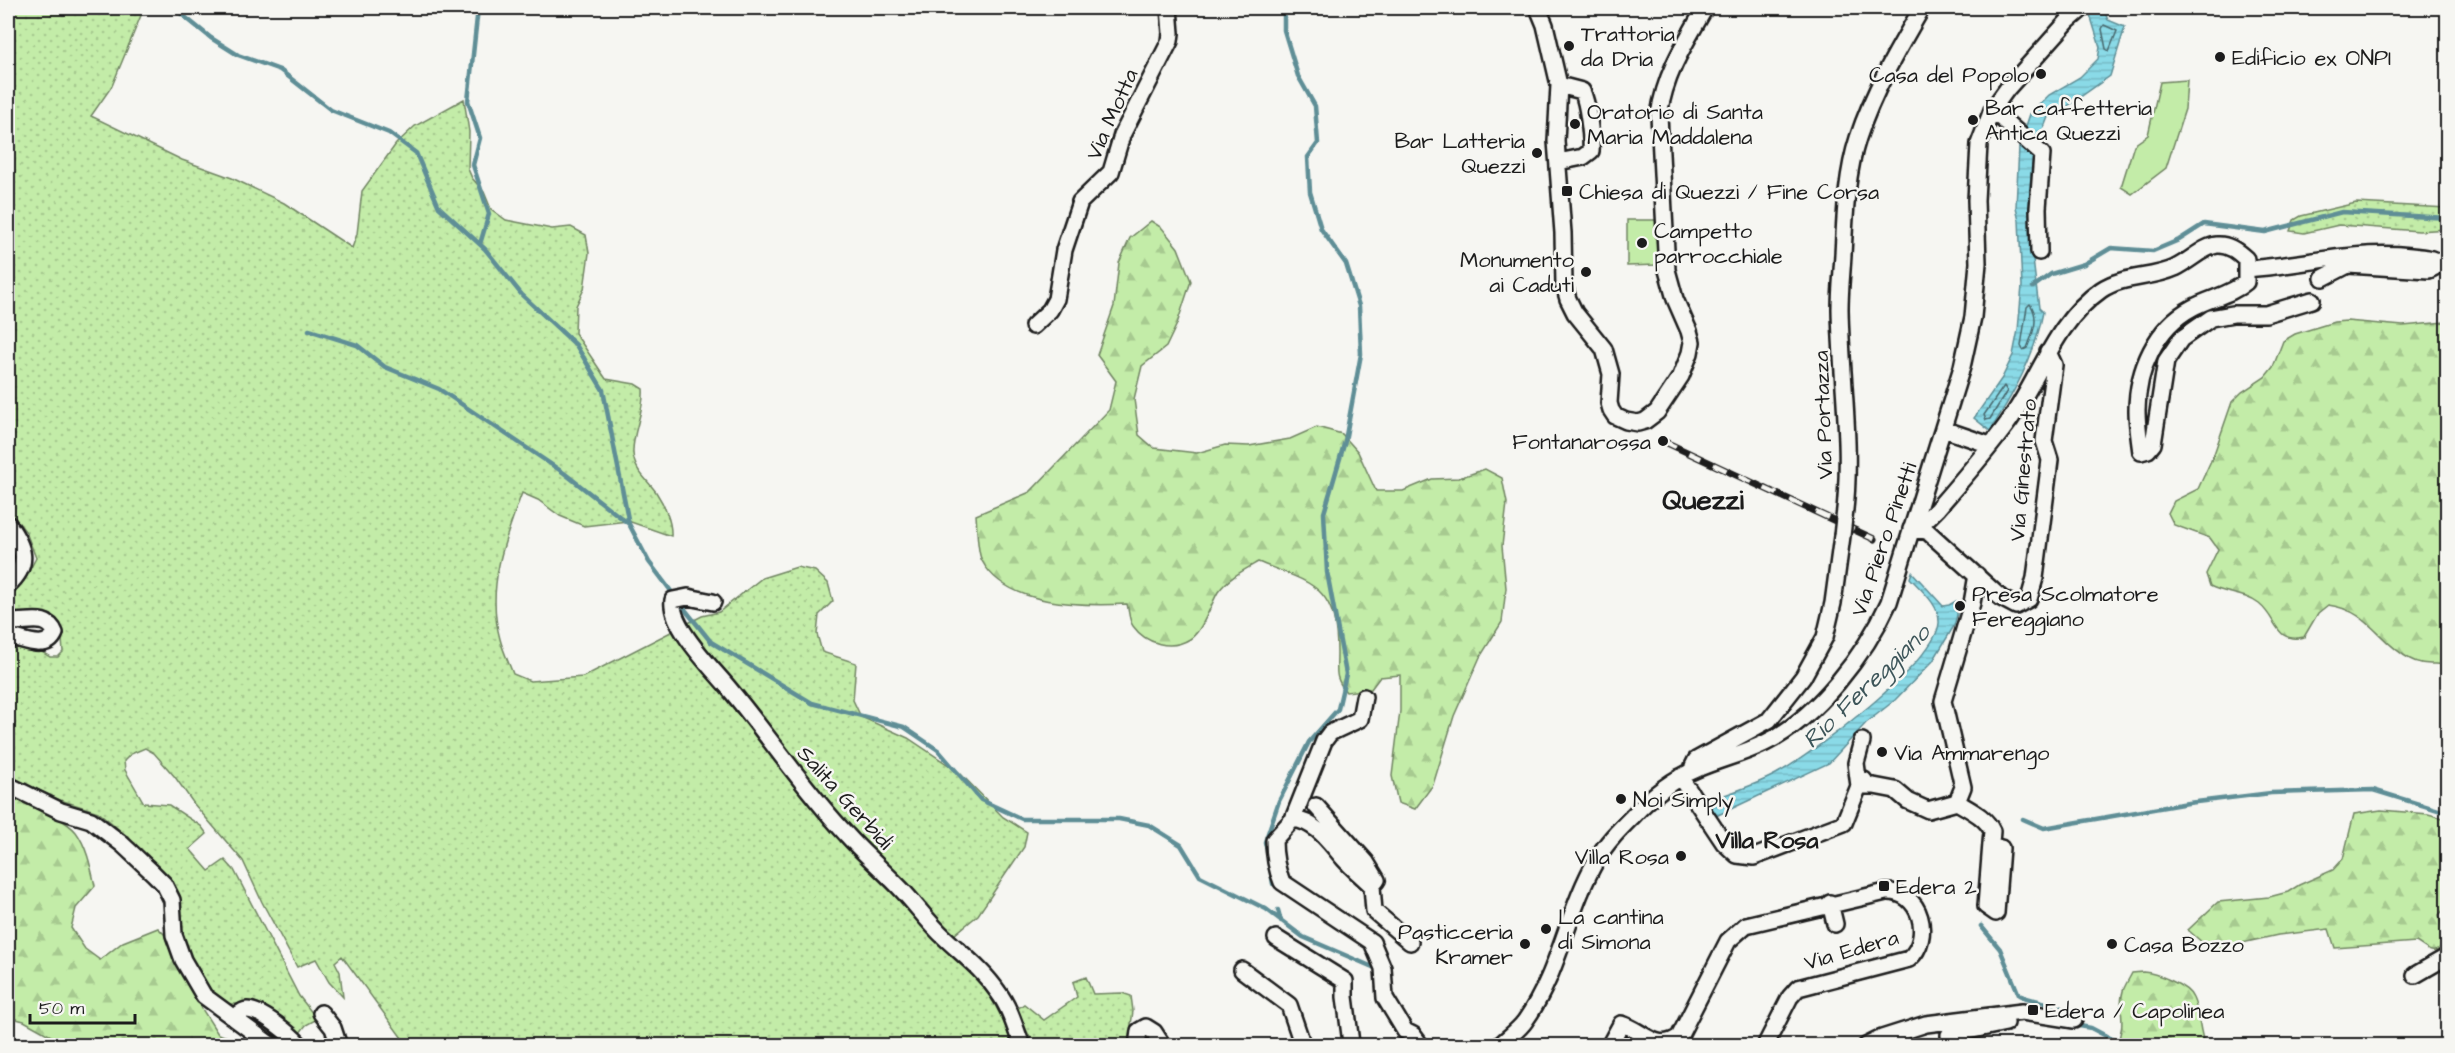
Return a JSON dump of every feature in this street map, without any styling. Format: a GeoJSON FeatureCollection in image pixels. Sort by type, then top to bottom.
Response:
{"type":"FeatureCollection","features":[{"type":"Feature","properties":{"kind":"street","name":"Via Motta"},"geometry":{"type":"LineString","coordinates":[[1034,326],[1050,310],[1056,299],[1064,250],[1080,202],[1111,172],[1122,135],[1170,41],[1172,33],[1169,8]]}},
{"type":"Feature","properties":{"kind":"street"},"geometry":{"type":"LineString","coordinates":[[1538,8],[1545,25],[1559,85],[1556,141],[1563,274],[1568,299],[1575,313],[1604,349],[1611,374],[1609,403],[1611,410],[1621,419],[1632,422],[1645,421],[1657,412],[1681,376],[1692,342],[1670,287],[1667,270],[1659,115],[1670,71],[1705,8]]}},
{"type":"Feature","properties":{"kind":"street","name":"Via Portazza"},"geometry":{"type":"LineString","coordinates":[[1684,775],[1696,760],[1769,720],[1803,676],[1825,637],[1833,603],[1847,496],[1840,307],[1845,207],[1857,139],[1895,55],[1922,8]]}},
{"type":"Feature","properties":{"kind":"street","name":"Via Piero Pinetti"},"geometry":{"type":"LineString","coordinates":[[1499,1046],[1525,1022],[1549,977],[1587,878],[1598,858],[1634,815],[1684,775],[1750,750],[1787,731],[1826,696],[1878,627],[1889,602],[1962,367],[1976,301],[1978,263],[1976,200],[1979,144],[1992,110],[2013,81],[2083,8]]}},
{"type":"Feature","properties":{"kind":"street"},"geometry":{"type":"LineString","coordinates":[[1558,162],[1583,157],[1591,151],[1587,106],[1581,91],[1559,85]]}},
{"type":"Feature","properties":{"kind":"street"},"geometry":{"type":"LineString","coordinates":[[1992,110],[2042,154],[2038,208],[2039,252]]}},
{"type":"Feature","properties":{"kind":"street","name":"Via Ginestrato"},"geometry":{"type":"LineString","coordinates":[[1911,529],[1937,509],[2008,423],[2054,339],[2078,310],[2102,290],[2118,282],[2162,273],[2214,245],[2237,250],[2246,259],[2247,269]]}},
{"type":"Feature","properties":{"kind":"street"},"geometry":{"type":"LineString","coordinates":[[2312,300],[2265,314],[2233,314],[2211,318],[2181,339],[2166,361],[2153,444],[2148,450],[2141,452],[2137,410],[2140,382],[2148,357],[2158,339],[2179,315],[2204,302],[2236,291],[2246,282],[2247,269],[2380,253],[2429,258],[2438,262],[2429,270],[2348,265],[2323,278]]}},
{"type":"Feature","properties":{"kind":"street","name":"Via Ginestrato"},"geometry":{"type":"LineString","coordinates":[[1911,529],[1927,531],[2001,598],[2016,606],[2029,599],[2035,578],[2050,460],[2044,441],[2054,365],[2048,352]]}},
{"type":"Feature","properties":{"kind":"street"},"geometry":{"type":"LineString","coordinates":[[1943,429],[1990,445]]}},
{"type":"Feature","properties":{"kind":"street"},"geometry":{"type":"LineString","coordinates":[[8,524],[23,550],[22,564],[17,576],[8,585]]}},
{"type":"Feature","properties":{"kind":"street"},"geometry":{"type":"LineString","coordinates":[[1957,802],[1963,787],[1943,701],[1972,603],[1977,575]]}},
{"type":"Feature","properties":{"kind":"street","name":"Salita Gerbidi"},"geometry":{"type":"LineString","coordinates":[[713,602],[679,598],[673,606],[681,625],[699,655],[728,687],[806,790],[847,836],[900,887],[944,937],[959,949],[997,990],[1008,1006],[1022,1046]]}},
{"type":"Feature","properties":{"kind":"street"},"geometry":{"type":"LineString","coordinates":[[8,621],[17,623],[28,620],[43,621],[53,627],[56,633],[52,640],[45,643],[8,636]]}},
{"type":"Feature","properties":{"kind":"street"},"geometry":{"type":"LineString","coordinates":[[1364,697],[1360,719],[1330,733],[1324,741],[1293,819],[1274,840],[1274,858],[1282,882],[1372,942],[1383,968],[1385,998],[1405,1031],[1413,1035],[1421,1046]]}},
{"type":"Feature","properties":{"kind":"street"},"geometry":{"type":"LineString","coordinates":[[1684,775],[1724,843],[1737,855],[1754,857],[1844,823],[1862,782],[1856,763],[1862,741]]}},
{"type":"Feature","properties":{"kind":"street"},"geometry":{"type":"LineString","coordinates":[[1862,782],[1895,790],[1908,801],[1928,810],[1957,802],[1989,824],[1992,831],[1986,906],[1996,913],[2001,848]]}},
{"type":"Feature","properties":{"kind":"street"},"geometry":{"type":"LineString","coordinates":[[8,785],[61,810],[91,820],[122,844],[153,873],[164,884],[172,900],[174,935],[183,960],[204,996],[272,1046]]}},
{"type":"Feature","properties":{"kind":"street"},"geometry":{"type":"LineString","coordinates":[[1316,806],[1366,861],[1377,880],[1372,886]]}},
{"type":"Feature","properties":{"kind":"street"},"geometry":{"type":"LineString","coordinates":[[1293,819],[1305,820],[1320,831],[1372,886],[1374,911],[1410,942]]}},
{"type":"Feature","properties":{"kind":"street","name":"Via Edera"},"geometry":{"type":"LineString","coordinates":[[1609,1046],[1621,1024],[1658,1043],[1670,1043],[1679,1037],[1728,941],[1746,925],[1830,903],[1898,892],[1909,898],[1921,924],[1918,947],[1909,959],[1798,988],[1790,997],[1765,1046]]}},
{"type":"Feature","properties":{"kind":"street","name":"Via Edera"},"geometry":{"type":"LineString","coordinates":[[1830,903],[1835,924]]}},
{"type":"Feature","properties":{"kind":"street"},"geometry":{"type":"LineString","coordinates":[[1276,938],[1345,981],[1348,1045]]}},
{"type":"Feature","properties":{"kind":"street"},"geometry":{"type":"LineString","coordinates":[[2415,975],[2448,956]]}},
{"type":"Feature","properties":{"kind":"street"},"geometry":{"type":"LineString","coordinates":[[1242,970],[1289,1005],[1299,1042]]}},
{"type":"Feature","properties":{"kind":"street"},"geometry":{"type":"LineString","coordinates":[[234,1018],[243,1011],[257,1013],[280,1028],[301,1046]]}},
{"type":"Feature","properties":{"kind":"street"},"geometry":{"type":"LineString","coordinates":[[321,1013],[333,1028],[339,1046]]}},
{"type":"Feature","properties":{"kind":"street"},"geometry":{"type":"LineString","coordinates":[[1950,1046],[1949,1035],[2022,1020],[2025,1013]]}},
{"type":"Feature","properties":{"kind":"street"},"geometry":{"type":"LineString","coordinates":[[1866,1046],[1882,1038],[1926,1024],[2025,1013],[2074,1020]]}},
{"type":"Feature","properties":{"kind":"street"},"geometry":{"type":"LineString","coordinates":[[1137,1046],[1139,1031],[1148,1027],[1163,1046]]}},
{"type":"Feature","properties":{"kind":"green space"},"geometry":{"type":"Polygon","coordinates":[[[8,8],[144,8],[112,86],[91,116],[182,160],[232,178],[284,203],[352,248],[357,234],[362,191],[396,144],[415,126],[464,99],[469,132],[468,169],[472,178],[484,192],[491,209],[506,220],[552,229],[571,227],[586,235],[589,253],[584,289],[576,306],[575,333],[606,379],[635,384],[643,389],[642,405],[634,437],[634,459],[638,470],[662,502],[671,531],[671,536],[628,521],[584,526],[560,516],[538,500],[522,493],[503,547],[495,601],[500,639],[513,674],[530,681],[583,677],[702,616],[719,612],[762,578],[797,567],[815,571],[828,583],[833,601],[819,615],[817,634],[822,652],[856,663],[853,700],[861,717],[908,738],[959,772],[1003,817],[1027,832],[1024,847],[978,915],[942,945],[966,968],[993,1001],[1012,1045],[407,1045],[342,956],[335,962],[340,972],[343,997],[329,982],[316,959],[297,967],[243,861],[194,804],[175,777],[154,753],[145,748],[131,754],[124,761],[125,770],[144,803],[169,805],[201,826],[207,834],[190,849],[209,871],[225,860],[234,870],[299,996],[317,1019],[306,1025],[299,1034],[245,1004],[222,1004],[205,986],[190,958],[183,936],[175,891],[147,858],[98,812],[60,800],[8,776],[8,647],[42,652],[50,657],[58,657],[63,652],[61,627],[49,614],[8,614],[8,591],[24,581],[36,558],[26,532],[8,509],[8,8]]]}},
{"type":"Feature","properties":{"kind":"green space"},"geometry":{"type":"Polygon","coordinates":[[[2187,80],[2185,109],[2166,168],[2132,194],[2121,187],[2134,145],[2148,135],[2160,82],[2187,80]]]}},
{"type":"Feature","properties":{"kind":"green space"},"geometry":{"type":"Polygon","coordinates":[[[2356,203],[2447,208],[2447,229],[2419,231],[2339,225],[2304,233],[2290,231],[2294,220],[2301,216],[2356,203]]]}},
{"type":"Feature","properties":{"kind":"green space","name":"Campetto parrocchiale"},"geometry":{"type":"Polygon","coordinates":[[[1627,220],[1656,220],[1657,265],[1627,266],[1627,220]]]}},
{"type":"Feature","properties":{"kind":"green space"},"geometry":{"type":"Polygon","coordinates":[[[1151,221],[1162,228],[1178,248],[1191,281],[1177,324],[1166,347],[1142,366],[1134,399],[1139,435],[1154,448],[1197,453],[1225,445],[1249,446],[1290,439],[1317,427],[1342,434],[1358,452],[1376,491],[1403,491],[1432,479],[1459,478],[1485,469],[1502,478],[1507,503],[1502,546],[1506,588],[1502,622],[1480,657],[1454,716],[1433,785],[1415,809],[1398,803],[1392,776],[1400,711],[1400,675],[1380,677],[1371,689],[1346,692],[1337,674],[1336,631],[1333,614],[1319,591],[1308,583],[1258,562],[1236,575],[1222,587],[1202,624],[1190,639],[1183,643],[1167,645],[1152,641],[1138,632],[1131,621],[1127,604],[1089,605],[1027,595],[1009,587],[994,576],[980,557],[976,515],[1030,492],[1109,410],[1116,381],[1097,355],[1114,306],[1119,263],[1130,238],[1151,221]]]}},
{"type":"Feature","properties":{"kind":"green space"},"geometry":{"type":"Polygon","coordinates":[[[2447,315],[2447,665],[2410,659],[2354,613],[2328,605],[2318,613],[2304,637],[2287,637],[2282,634],[2265,610],[2253,600],[2210,586],[2206,574],[2218,549],[2210,538],[2174,525],[2168,513],[2174,501],[2198,489],[2214,454],[2232,402],[2242,392],[2265,377],[2273,367],[2283,341],[2295,334],[2334,322],[2403,326],[2445,322],[2447,315]]]}},
{"type":"Feature","properties":{"kind":"green space"},"geometry":{"type":"Polygon","coordinates":[[[8,791],[63,821],[76,832],[83,844],[95,886],[76,908],[71,928],[85,949],[100,960],[123,942],[158,928],[164,934],[170,950],[189,978],[202,1009],[218,1034],[254,1045],[67,1045],[24,1021],[8,1017],[8,791]]]}},
{"type":"Feature","properties":{"kind":"green space"},"geometry":{"type":"Polygon","coordinates":[[[2381,810],[2428,814],[2447,819],[2447,906],[2439,915],[2447,945],[2434,951],[2416,942],[2335,948],[2329,929],[2278,935],[2211,950],[2188,930],[2218,902],[2269,897],[2288,892],[2333,870],[2343,859],[2354,814],[2381,810]]]}},
{"type":"Feature","properties":{"kind":"green space"},"geometry":{"type":"Polygon","coordinates":[[[2143,972],[2171,980],[2190,993],[2205,1045],[2116,1045],[2122,1023],[2123,991],[2132,973],[2143,972]]]}},
{"type":"Feature","properties":{"kind":"green space"},"geometry":{"type":"Polygon","coordinates":[[[1086,977],[1093,994],[1122,993],[1131,996],[1133,1011],[1128,1045],[1034,1045],[1016,1010],[1024,1004],[1044,1020],[1077,997],[1073,982],[1086,977]]]}},
{"type":"Feature","properties":{"kind":"water"},"geometry":{"type":"Polygon","coordinates":[[[2088,8],[2103,8],[2108,20],[2125,27],[2110,76],[2048,117],[2037,144],[2031,179],[2030,216],[2039,308],[2043,312],[2029,359],[1990,431],[1974,418],[2002,378],[2013,355],[2018,330],[2022,286],[2019,220],[2016,207],[2019,147],[2030,114],[2049,95],[2080,77],[2098,59],[2100,47],[2088,8]]]}},
{"type":"Feature","properties":{"kind":"water","name":"Rio Fereggiano"},"geometry":{"type":"Polygon","coordinates":[[[1912,572],[1943,606],[1956,601],[1957,615],[1954,626],[1933,661],[1895,700],[1866,723],[1829,763],[1716,816],[1707,801],[1759,782],[1793,764],[1870,706],[1917,660],[1933,640],[1939,623],[1933,604],[1910,578],[1912,572]]]}},
{"type":"Feature","properties":{"kind":"waterway"},"geometry":{"type":"LineString","coordinates":[[174,8],[211,38],[238,55],[280,70],[331,110],[389,133],[416,153],[439,207],[485,249],[522,295],[576,345],[603,390],[629,524]]}},
{"type":"Feature","properties":{"kind":"waterway"},"geometry":{"type":"LineString","coordinates":[[478,8],[468,101],[480,138],[473,165],[489,214],[480,244]]}},
{"type":"Feature","properties":{"kind":"waterway"},"geometry":{"type":"LineString","coordinates":[[1268,855],[1265,842],[1279,801],[1309,742],[1338,709],[1346,674],[1327,572],[1324,513],[1345,441],[1361,354],[1359,306],[1346,264],[1321,229],[1310,192],[1308,157],[1318,143],[1315,106],[1298,76],[1284,30],[1284,8]]}},
{"type":"Feature","properties":{"kind":"waterway"},"geometry":{"type":"LineString","coordinates":[[2033,287],[2051,274],[2084,264],[2111,248],[2153,251],[2179,240],[2204,224],[2265,232],[2342,212],[2448,218]]}},
{"type":"Feature","properties":{"kind":"waterway"},"geometry":{"type":"LineString","coordinates":[[309,330],[357,345],[385,367],[439,389],[564,473],[629,524],[649,562],[674,595]]}},
{"type":"Feature","properties":{"kind":"waterway"},"geometry":{"type":"LineString","coordinates":[[679,602],[711,642],[812,703],[904,727],[938,750],[981,800],[1022,819],[1119,819],[1149,825],[1181,845],[1200,876],[1266,909],[1303,937],[1375,968]]}},
{"type":"Feature","properties":{"kind":"waterway"},"geometry":{"type":"LineString","coordinates":[[2023,819],[2044,828],[2188,803],[2271,793],[2373,790],[2448,813]]}},
{"type":"Feature","properties":{"kind":"waterway"},"geometry":{"type":"LineString","coordinates":[[1271,872],[1273,884]]}},
{"type":"Feature","properties":{"kind":"waterway"},"geometry":{"type":"LineString","coordinates":[[1278,910],[1281,921]]}},
{"type":"Feature","properties":{"kind":"waterway"},"geometry":{"type":"LineString","coordinates":[[1981,926],[2000,949],[2019,995],[2060,1007],[2070,1015]]}},
{"type":"Feature","properties":{"kind":"waterway"},"geometry":{"type":"LineString","coordinates":[[2074,1025],[2091,1028],[2125,1046]]}},
{"type":"Feature","properties":{"kind":"railway"},"geometry":{"type":"LineString","coordinates":[[1663,441],[1874,539]]}},
{"type":"Feature","properties":{"kind":"place","name":"Trattoria da Dria"},"geometry":{"type":"Point","coordinates":[1569,46]}},
{"type":"Feature","properties":{"kind":"place","name":"Edificio ex ONPI"},"geometry":{"type":"Point","coordinates":[2220,57]}},
{"type":"Feature","properties":{"kind":"place","name":"Casa del Popolo"},"geometry":{"type":"Point","coordinates":[2041,74]}},
{"type":"Feature","properties":{"kind":"place","name":"Bar caffetteria Antica Quezzi"},"geometry":{"type":"Point","coordinates":[1973,120]}},
{"type":"Feature","properties":{"kind":"place","name":"Oratorio di Santa Maria Maddalena"},"geometry":{"type":"Point","coordinates":[1575,124]}},
{"type":"Feature","properties":{"kind":"place","name":"Bar Latteria Quezzi"},"geometry":{"type":"Point","coordinates":[1537,153]}},
{"type":"Feature","properties":{"kind":"place","name":"Chiesa di Quezzi / Fine Corsa"},"geometry":{"type":"Point","coordinates":[1567,191]}},
{"type":"Feature","properties":{"kind":"place","name":"Campetto parrocchiale"},"geometry":{"type":"Point","coordinates":[1642,243]}},
{"type":"Feature","properties":{"kind":"place","name":"Monumento ai Caduti"},"geometry":{"type":"Point","coordinates":[1586,272]}},
{"type":"Feature","properties":{"kind":"place","name":"Fontanarossa"},"geometry":{"type":"Point","coordinates":[1663,441]}},
{"type":"Feature","properties":{"kind":"place","name":"Presa Scolmatore Fereggiano"},"geometry":{"type":"Point","coordinates":[1960,606]}},
{"type":"Feature","properties":{"kind":"place","name":"Via Ammarengo"},"geometry":{"type":"Point","coordinates":[1882,752]}},
{"type":"Feature","properties":{"kind":"place","name":"Noi Simply"},"geometry":{"type":"Point","coordinates":[1621,799]}},
{"type":"Feature","properties":{"kind":"place","name":"Villa Rosa"},"geometry":{"type":"Point","coordinates":[1681,856]}},
{"type":"Feature","properties":{"kind":"place","name":"Edera 2"},"geometry":{"type":"Point","coordinates":[1884,886]}},
{"type":"Feature","properties":{"kind":"place","name":"La cantina di Simona"},"geometry":{"type":"Point","coordinates":[1546,929]}},
{"type":"Feature","properties":{"kind":"place","name":"Pasticceria Kramer"},"geometry":{"type":"Point","coordinates":[1525,944]}},
{"type":"Feature","properties":{"kind":"place","name":"Casa Bozzo"},"geometry":{"type":"Point","coordinates":[2112,944]}},
{"type":"Feature","properties":{"kind":"place","name":"Edera / Capolinea"},"geometry":{"type":"Point","coordinates":[2033,1010]}},
{"type":"Feature","properties":{"kind":"district","name":"Quezzi"},"geometry":{"type":"Point","coordinates":[1703,499]}},
{"type":"Feature","properties":{"kind":"district","name":"Villa Rosa"},"geometry":{"type":"Point","coordinates":[1767,840]}}]}
